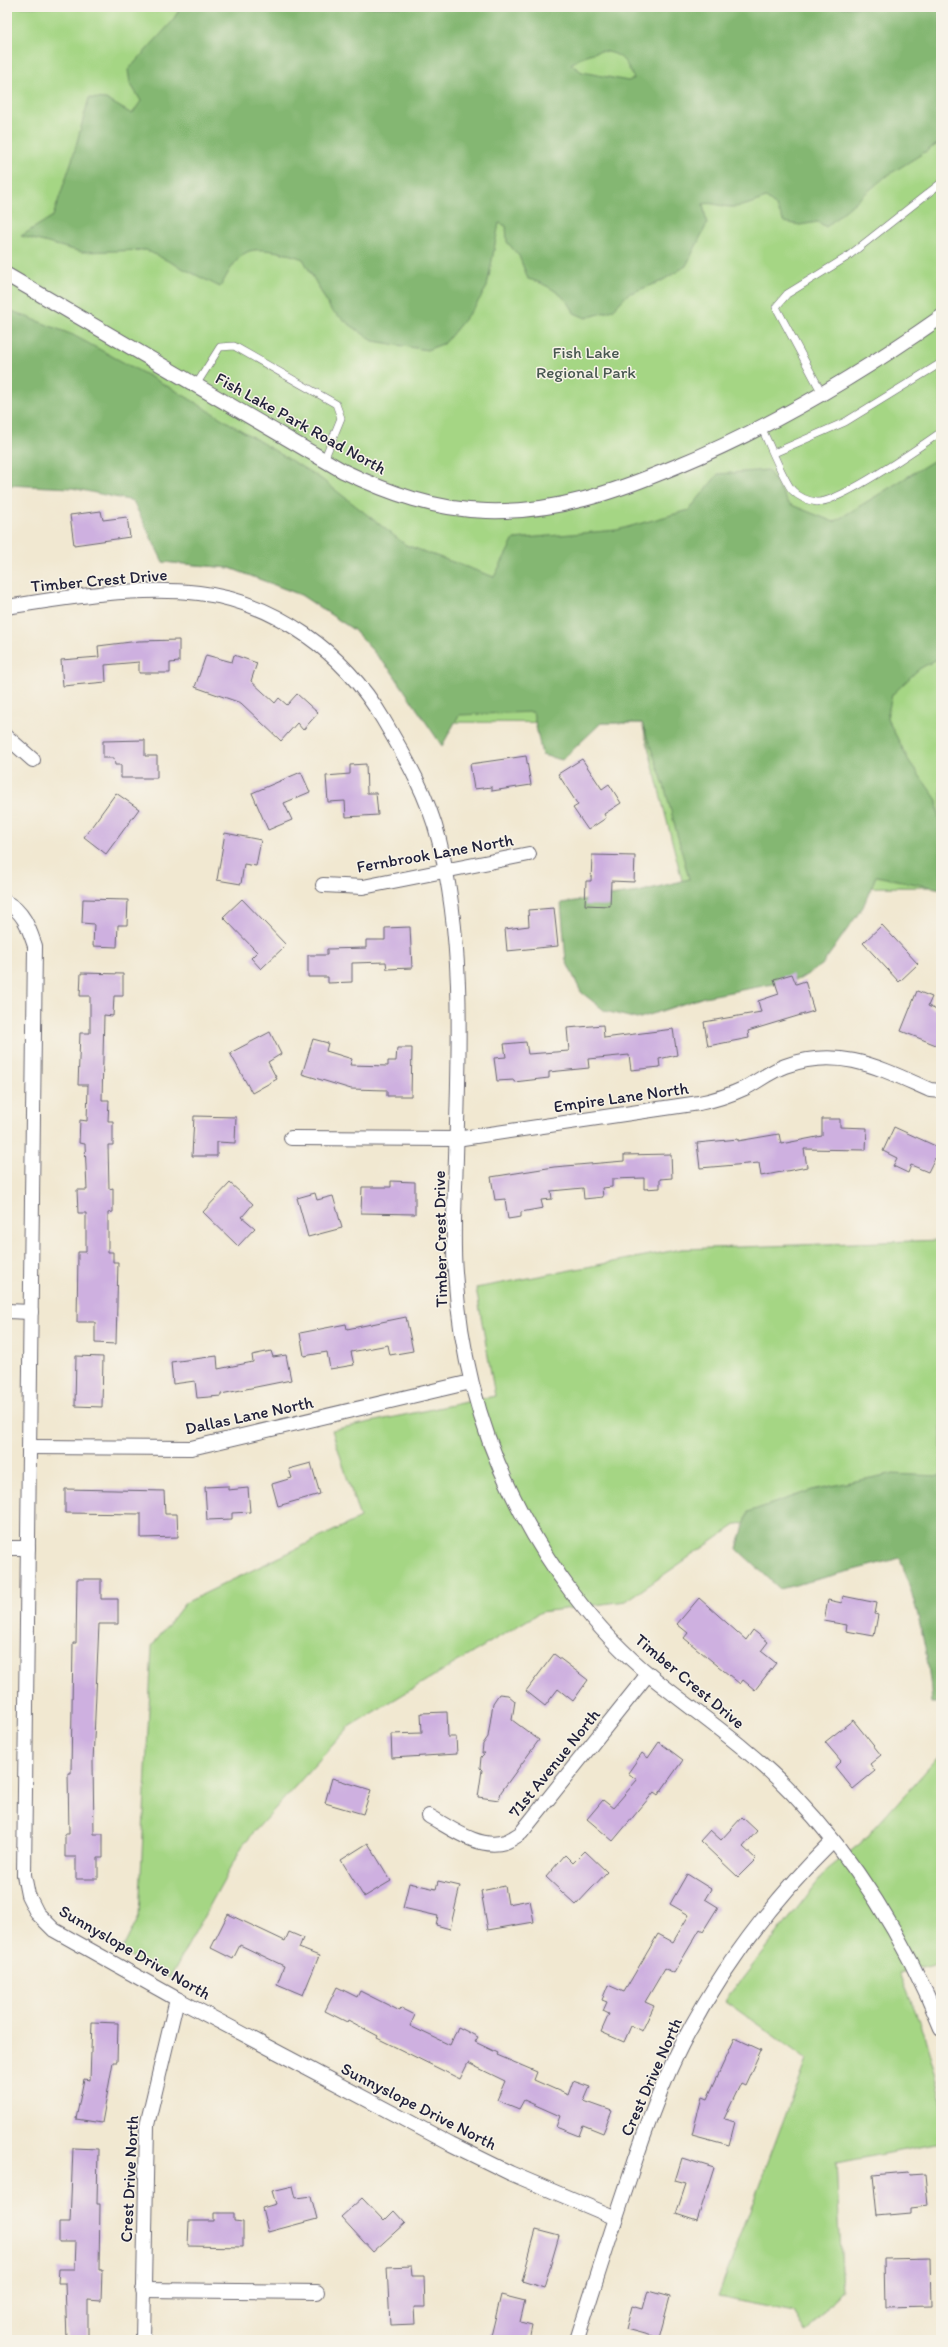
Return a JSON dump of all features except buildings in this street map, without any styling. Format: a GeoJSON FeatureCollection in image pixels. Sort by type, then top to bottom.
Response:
{"type":"FeatureCollection","features":[{"type":"Feature","properties":{"kind":"street","name":"Fish Lake Park Road North"},"geometry":{"type":"LineString","coordinates":[[7,275],[324,460],[381,489],[445,507],[486,511],[526,510],[561,506],[596,497],[707,455],[762,429],[823,395],[881,359],[941,317]]}},
{"type":"Feature","properties":{"kind":"street","name":"Timber Crest Drive"},"geometry":{"type":"LineString","coordinates":[[7,607],[122,593],[162,591],[201,593],[260,610],[293,626],[323,647],[350,673],[370,696],[423,790],[439,838],[453,909],[457,951],[455,1271],[471,1382],[487,1435],[495,1455],[512,1494],[541,1548],[582,1605],[648,1674],[725,1734],[773,1775],[794,1796],[833,1841],[869,1888],[905,1947],[941,2028]]}},
{"type":"Feature","properties":{"kind":"street"},"geometry":{"type":"LineString","coordinates":[[7,737],[33,760]]}},
{"type":"Feature","properties":{"kind":"street","name":"Fernbrook Lane North"},"geometry":{"type":"LineString","coordinates":[[323,886],[364,886],[529,854]]}},
{"type":"Feature","properties":{"kind":"street","name":"Sunnyslope Drive North"},"geometry":{"type":"LineString","coordinates":[[7,903],[14,907],[26,921],[35,946],[24,1875],[28,1895],[37,1913],[54,1930],[177,1999],[451,2144],[510,2172],[616,2218]]}},
{"type":"Feature","properties":{"kind":"street","name":"Empire Lane North"},"geometry":{"type":"LineString","coordinates":[[291,1138],[456,1139],[699,1103],[718,1099],[743,1089],[784,1066],[812,1058],[830,1057],[866,1063],[930,1090],[941,1091]]}},
{"type":"Feature","properties":{"kind":"street"},"geometry":{"type":"LineString","coordinates":[[7,1311],[31,1312]]}},
{"type":"Feature","properties":{"kind":"street","name":"Dallas Lane North"},"geometry":{"type":"LineString","coordinates":[[30,1447],[191,1448],[471,1382]]}},
{"type":"Feature","properties":{"kind":"street"},"geometry":{"type":"LineString","coordinates":[[7,1548],[28,1548]]}},
{"type":"Feature","properties":{"kind":"street","name":"71st Avenue North"},"geometry":{"type":"LineString","coordinates":[[430,1816],[474,1841],[491,1844],[505,1842],[522,1833],[648,1674]]}},
{"type":"Feature","properties":{"kind":"street","name":"Crest Drive North"},"geometry":{"type":"LineString","coordinates":[[577,2340],[641,2144],[661,2091],[682,2044],[719,1981],[761,1922],[808,1866],[833,1841]]}},
{"type":"Feature","properties":{"kind":"street","name":"Crest Drive North"},"geometry":{"type":"LineString","coordinates":[[143,2340],[147,2125],[177,1999]]}},
{"type":"Feature","properties":{"kind":"street"},"geometry":{"type":"LineString","coordinates":[[143,2290],[317,2292]]}},
{"type":"Feature","properties":{"kind":"lane"},"geometry":{"type":"LineString","coordinates":[[823,395],[776,307],[786,294],[847,257],[941,184]]}},
{"type":"Feature","properties":{"kind":"lane"},"geometry":{"type":"LineString","coordinates":[[196,385],[220,347],[234,346],[336,404],[341,418],[324,460]]}},
{"type":"Feature","properties":{"kind":"lane"},"geometry":{"type":"LineString","coordinates":[[774,453],[845,422],[941,363]]}},
{"type":"Feature","properties":{"kind":"lane"},"geometry":{"type":"LineString","coordinates":[[762,429],[792,490],[802,498],[819,502],[839,496],[853,488],[907,456],[941,432]]}},
{"type":"Feature","properties":{"kind":"green space","name":"Fish Lake Regional Park"},"geometry":{"type":"Polygon","coordinates":[[[7,7],[941,7],[941,887],[684,888],[642,723],[427,722],[392,672],[354,630],[301,595],[230,568],[163,562],[159,480],[7,476],[7,7]]]}},
{"type":"Feature","properties":{"kind":"green space"},"geometry":{"type":"Polygon","coordinates":[[[181,7],[941,7],[941,142],[885,177],[826,227],[818,222],[800,225],[784,222],[776,206],[766,198],[736,207],[703,204],[707,224],[686,266],[660,282],[628,294],[613,310],[586,318],[574,313],[567,301],[555,291],[528,279],[519,256],[507,242],[506,226],[499,223],[487,287],[476,305],[445,343],[427,350],[373,341],[331,310],[303,259],[291,255],[267,250],[253,250],[247,252],[238,259],[220,287],[146,250],[82,252],[21,236],[53,216],[72,160],[89,98],[106,99],[132,114],[141,101],[130,83],[128,70],[171,23],[181,7]],[[600,51],[586,55],[571,64],[582,72],[628,81],[634,79],[622,59],[607,52],[600,51]]]}},
{"type":"Feature","properties":{"kind":"green space"},"geometry":{"type":"Polygon","coordinates":[[[7,309],[73,335],[178,392],[320,478],[406,545],[494,577],[514,539],[617,530],[689,510],[718,474],[768,470],[789,504],[834,522],[941,456],[941,657],[919,669],[892,695],[887,718],[909,761],[937,800],[941,847],[941,889],[876,876],[863,907],[822,965],[800,979],[704,997],[637,1019],[605,1011],[581,992],[566,961],[561,903],[638,892],[689,879],[664,785],[642,723],[601,723],[562,760],[542,755],[533,712],[459,715],[442,746],[392,672],[354,630],[301,595],[230,568],[163,562],[133,501],[72,488],[7,485],[7,309]]]}},
{"type":"Feature","properties":{"kind":"green space"},"geometry":{"type":"Polygon","coordinates":[[[941,1240],[941,1713],[923,1507],[737,1524],[626,1601],[541,1612],[350,1726],[244,1843],[170,1978],[121,1952],[139,1916],[152,1646],[185,1603],[360,1518],[332,1430],[495,1396],[476,1288],[682,1249],[941,1240]]]}},
{"type":"Feature","properties":{"kind":"green space"},"geometry":{"type":"Polygon","coordinates":[[[890,1474],[941,1476],[941,1703],[932,1703],[928,1666],[921,1629],[912,1593],[900,1558],[780,1589],[737,1549],[748,1512],[812,1490],[890,1474]]]}},
{"type":"Feature","properties":{"kind":"green space"},"geometry":{"type":"Polygon","coordinates":[[[941,1754],[941,1963],[900,1973],[924,2034],[941,2095],[941,2143],[836,2163],[843,2290],[807,2333],[794,2312],[718,2297],[806,2059],[725,2001],[827,1870],[862,1842],[941,1754]]]}}]}
